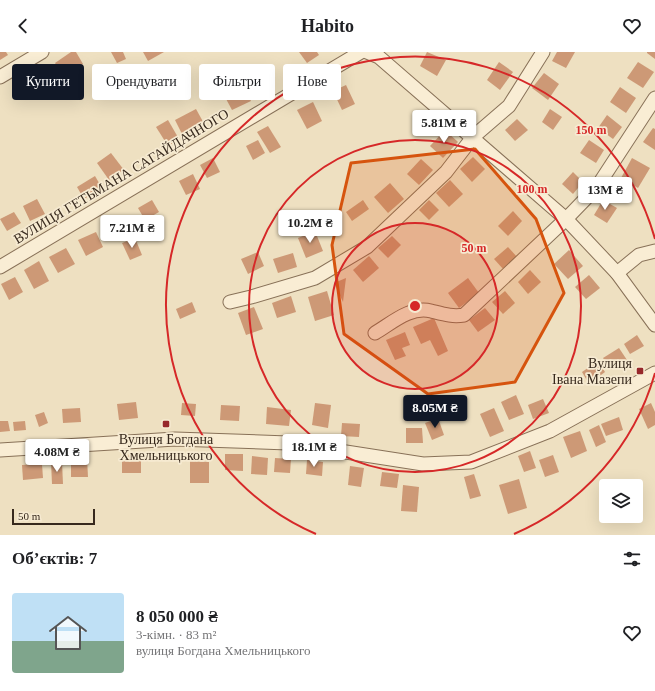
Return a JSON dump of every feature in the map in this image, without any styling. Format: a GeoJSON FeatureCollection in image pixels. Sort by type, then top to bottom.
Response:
{"type":"FeatureCollection","features":[{"type":"Feature","properties":{"kind":"street"},"geometry":{"type":"LineString","coordinates":[[0,77],[42,52]]}},
{"type":"Feature","properties":{"kind":"street","name":"ВУЛИЦЯ ГЕТЬМАНА САГАЙДАЧНОГО"},"geometry":{"type":"LineString","coordinates":[[0,267],[361,52]]}},
{"type":"Feature","properties":{"kind":"street"},"geometry":{"type":"LineString","coordinates":[[367,52],[379,57],[566,219],[617,273],[655,325]]}},
{"type":"Feature","properties":{"kind":"street"},"geometry":{"type":"LineString","coordinates":[[230,302],[315,278],[367,248],[446,172],[473,137],[509,106],[543,52]]}},
{"type":"Feature","properties":{"kind":"street"},"geometry":{"type":"LineString","coordinates":[[375,333],[406,314],[416,310],[430,310],[454,317],[464,315],[566,219],[597,187],[655,98]]}},
{"type":"Feature","properties":{"kind":"street"},"geometry":{"type":"LineString","coordinates":[[617,273],[639,255],[655,251]]}},
{"type":"Feature","properties":{"kind":"street"},"geometry":{"type":"LineString","coordinates":[[0,450],[175,439],[288,443],[423,464],[470,462],[550,431],[655,373]]}},
{"type":"Feature","properties":{"kind":"highlighted area"},"geometry":{"type":"Polygon","coordinates":[[[475,149],[536,219],[564,293],[515,382],[428,394],[344,334],[332,245],[351,163],[475,149]]]}},
{"type":"Feature","properties":{"kind":"building"},"geometry":{"type":"Polygon","coordinates":[[[0,52],[6,52],[8,55],[0,60],[0,52]]]}},
{"type":"Feature","properties":{"kind":"building"},"geometry":{"type":"Polygon","coordinates":[[[71,52],[76,52],[83,64],[56,64],[71,52]]]}},
{"type":"Feature","properties":{"kind":"building"},"geometry":{"type":"Polygon","coordinates":[[[111,52],[123,52],[126,59],[117,63],[111,52]]]}},
{"type":"Feature","properties":{"kind":"building"},"geometry":{"type":"Polygon","coordinates":[[[143,52],[164,52],[148,61],[143,52]]]}},
{"type":"Feature","properties":{"kind":"building"},"geometry":{"type":"Polygon","coordinates":[[[299,52],[317,52],[319,55],[307,63],[299,52]]]}},
{"type":"Feature","properties":{"kind":"building"},"geometry":{"type":"Polygon","coordinates":[[[427,52],[446,60],[437,76],[420,66],[427,52]]]}},
{"type":"Feature","properties":{"kind":"building"},"geometry":{"type":"Polygon","coordinates":[[[557,52],[575,52],[566,68],[552,61],[557,52]]]}},
{"type":"Feature","properties":{"kind":"building"},"geometry":{"type":"Polygon","coordinates":[[[655,52],[655,59],[647,53],[655,52]]]}},
{"type":"Feature","properties":{"kind":"building"},"geometry":{"type":"Polygon","coordinates":[[[499,62],[513,72],[500,90],[487,80],[499,62]]]}},
{"type":"Feature","properties":{"kind":"building"},"geometry":{"type":"Polygon","coordinates":[[[638,62],[654,72],[643,88],[627,78],[638,62]]]}},
{"type":"Feature","properties":{"kind":"building"},"geometry":{"type":"Polygon","coordinates":[[[544,73],[559,84],[548,100],[532,88],[544,73]]]}},
{"type":"Feature","properties":{"kind":"building"},"geometry":{"type":"Polygon","coordinates":[[[346,85],[355,104],[342,110],[337,100],[341,100],[341,87],[346,85]]]}},
{"type":"Feature","properties":{"kind":"building"},"geometry":{"type":"Polygon","coordinates":[[[620,87],[636,98],[626,113],[610,102],[620,87]]]}},
{"type":"Feature","properties":{"kind":"building"},"geometry":{"type":"Polygon","coordinates":[[[227,100],[250,100],[251,101],[232,110],[227,100]]]}},
{"type":"Feature","properties":{"kind":"building"},"geometry":{"type":"Polygon","coordinates":[[[313,102],[322,121],[307,129],[297,110],[313,102]]]}},
{"type":"Feature","properties":{"kind":"building"},"geometry":{"type":"Polygon","coordinates":[[[196,109],[206,127],[184,138],[175,120],[196,109]]]}},
{"type":"Feature","properties":{"kind":"building"},"geometry":{"type":"Polygon","coordinates":[[[550,109],[562,117],[553,130],[542,122],[550,109]]]}},
{"type":"Feature","properties":{"kind":"building"},"geometry":{"type":"Polygon","coordinates":[[[607,115],[622,127],[613,139],[598,128],[607,115]]]}},
{"type":"Feature","properties":{"kind":"building"},"geometry":{"type":"Polygon","coordinates":[[[517,119],[528,130],[515,141],[505,130],[517,119]]]}},
{"type":"Feature","properties":{"kind":"building"},"geometry":{"type":"Polygon","coordinates":[[[168,120],[179,139],[168,146],[156,127],[168,120]]]}},
{"type":"Feature","properties":{"kind":"building"},"geometry":{"type":"Polygon","coordinates":[[[268,126],[281,147],[270,153],[257,132],[268,126]]]}},
{"type":"Feature","properties":{"kind":"building"},"geometry":{"type":"Polygon","coordinates":[[[653,128],[655,129],[655,150],[643,142],[653,128]]]}},
{"type":"Feature","properties":{"kind":"building"},"geometry":{"type":"Polygon","coordinates":[[[445,130],[458,142],[443,158],[430,146],[445,130]]]}},
{"type":"Feature","properties":{"kind":"building"},"geometry":{"type":"Polygon","coordinates":[[[258,140],[265,153],[253,160],[246,146],[258,140]]]}},
{"type":"Feature","properties":{"kind":"building"},"geometry":{"type":"Polygon","coordinates":[[[589,140],[604,150],[596,163],[580,153],[589,140]]]}},
{"type":"Feature","properties":{"kind":"building"},"geometry":{"type":"Polygon","coordinates":[[[111,153],[124,170],[109,180],[97,163],[111,153]]]}},
{"type":"Feature","properties":{"kind":"building"},"geometry":{"type":"Polygon","coordinates":[[[473,157],[485,169],[472,182],[460,169],[473,157]]]}},
{"type":"Feature","properties":{"kind":"building"},"geometry":{"type":"Polygon","coordinates":[[[213,158],[220,172],[207,178],[200,165],[213,158]]]}},
{"type":"Feature","properties":{"kind":"building"},"geometry":{"type":"Polygon","coordinates":[[[632,158],[650,168],[638,188],[621,178],[632,158]]]}},
{"type":"Feature","properties":{"kind":"building"},"geometry":{"type":"Polygon","coordinates":[[[421,159],[433,170],[419,185],[407,174],[421,159]]]}},
{"type":"Feature","properties":{"kind":"building"},"geometry":{"type":"Polygon","coordinates":[[[573,172],[583,182],[573,194],[562,184],[573,172]]]}},
{"type":"Feature","properties":{"kind":"building"},"geometry":{"type":"Polygon","coordinates":[[[193,174],[200,189],[186,195],[179,181],[193,174]]]}},
{"type":"Feature","properties":{"kind":"building"},"geometry":{"type":"Polygon","coordinates":[[[95,176],[102,188],[84,199],[77,187],[95,176]]]}},
{"type":"Feature","properties":{"kind":"building"},"geometry":{"type":"Polygon","coordinates":[[[450,180],[463,194],[449,207],[436,193],[450,180]]]}},
{"type":"Feature","properties":{"kind":"building"},"geometry":{"type":"Polygon","coordinates":[[[390,183],[404,199],[388,213],[374,197],[390,183]]]}},
{"type":"Feature","properties":{"kind":"building"},"geometry":{"type":"Polygon","coordinates":[[[37,199],[45,214],[30,221],[23,206],[37,199]]]}},
{"type":"Feature","properties":{"kind":"building"},"geometry":{"type":"Polygon","coordinates":[[[152,200],[159,212],[145,220],[138,208],[152,200]]]}},
{"type":"Feature","properties":{"kind":"building"},"geometry":{"type":"Polygon","coordinates":[[[363,200],[369,209],[352,221],[346,212],[363,200]]]}},
{"type":"Feature","properties":{"kind":"building"},"geometry":{"type":"Polygon","coordinates":[[[429,200],[439,210],[429,220],[419,210],[429,200]]]}},
{"type":"Feature","properties":{"kind":"building"},"geometry":{"type":"Polygon","coordinates":[[[603,200],[617,208],[607,223],[594,215],[603,200]]]}},
{"type":"Feature","properties":{"kind":"building"},"geometry":{"type":"Polygon","coordinates":[[[513,211],[522,221],[508,236],[498,226],[513,211]]]}},
{"type":"Feature","properties":{"kind":"building"},"geometry":{"type":"Polygon","coordinates":[[[14,212],[21,223],[7,231],[0,219],[14,212]]]}},
{"type":"Feature","properties":{"kind":"building"},"geometry":{"type":"Polygon","coordinates":[[[315,231],[323,251],[306,258],[298,238],[315,231]]]}},
{"type":"Feature","properties":{"kind":"building"},"geometry":{"type":"Polygon","coordinates":[[[96,232],[103,247],[86,256],[78,240],[96,232]]]}},
{"type":"Feature","properties":{"kind":"building"},"geometry":{"type":"Polygon","coordinates":[[[392,236],[401,245],[388,258],[378,248],[392,236]]]}},
{"type":"Feature","properties":{"kind":"building"},"geometry":{"type":"Polygon","coordinates":[[[135,238],[142,255],[130,260],[122,243],[135,238]]]}},
{"type":"Feature","properties":{"kind":"building"},"geometry":{"type":"Polygon","coordinates":[[[508,247],[518,258],[504,270],[494,259],[508,247]]]}},
{"type":"Feature","properties":{"kind":"building"},"geometry":{"type":"Polygon","coordinates":[[[66,248],[75,264],[58,273],[49,257],[66,248]]]}},
{"type":"Feature","properties":{"kind":"building"},"geometry":{"type":"Polygon","coordinates":[[[569,250],[583,266],[568,279],[554,264],[569,250]]]}},
{"type":"Feature","properties":{"kind":"building"},"geometry":{"type":"Polygon","coordinates":[[[258,252],[264,266],[248,274],[241,259],[258,252]]]}},
{"type":"Feature","properties":{"kind":"building"},"geometry":{"type":"Polygon","coordinates":[[[293,253],[297,267],[278,273],[273,259],[293,253]]]}},
{"type":"Feature","properties":{"kind":"building"},"geometry":{"type":"Polygon","coordinates":[[[369,256],[379,268],[363,282],[353,270],[369,256]]]}},
{"type":"Feature","properties":{"kind":"building"},"geometry":{"type":"Polygon","coordinates":[[[39,261],[49,281],[34,289],[24,270],[39,261]]]}},
{"type":"Feature","properties":{"kind":"building"},"geometry":{"type":"Polygon","coordinates":[[[530,270],[541,282],[528,294],[518,282],[530,270]]]}},
{"type":"Feature","properties":{"kind":"building"},"geometry":{"type":"Polygon","coordinates":[[[589,275],[600,288],[586,299],[575,287],[589,275]]]}},
{"type":"Feature","properties":{"kind":"building"},"geometry":{"type":"Polygon","coordinates":[[[15,277],[23,292],[9,300],[1,284],[15,277]]]}},
{"type":"Feature","properties":{"kind":"building"},"geometry":{"type":"Polygon","coordinates":[[[346,278],[343,302],[334,283],[346,278]]]}},
{"type":"Feature","properties":{"kind":"building"},"geometry":{"type":"Polygon","coordinates":[[[468,278],[479,293],[459,308],[448,293],[468,278]]]}},
{"type":"Feature","properties":{"kind":"building"},"geometry":{"type":"Polygon","coordinates":[[[327,291],[334,315],[315,321],[308,297],[327,291]]]}},
{"type":"Feature","properties":{"kind":"building"},"geometry":{"type":"Polygon","coordinates":[[[505,291],[515,303],[503,314],[492,302],[505,291]]]}},
{"type":"Feature","properties":{"kind":"building"},"geometry":{"type":"Polygon","coordinates":[[[291,296],[296,312],[277,318],[272,303],[291,296]]]}},
{"type":"Feature","properties":{"kind":"building"},"geometry":{"type":"Polygon","coordinates":[[[192,302],[196,312],[180,319],[176,309],[192,302]]]}},
{"type":"Feature","properties":{"kind":"building"},"geometry":{"type":"Polygon","coordinates":[[[254,307],[263,329],[246,335],[238,313],[254,307]]]}},
{"type":"Feature","properties":{"kind":"building"},"geometry":{"type":"Polygon","coordinates":[[[485,308],[495,320],[478,332],[469,320],[485,308]]]}},
{"type":"Feature","properties":{"kind":"building"},"geometry":{"type":"Polygon","coordinates":[[[434,318],[448,351],[438,356],[430,340],[421,344],[413,327],[434,318]]]}},
{"type":"Feature","properties":{"kind":"building"},"geometry":{"type":"Polygon","coordinates":[[[405,332],[410,345],[402,348],[406,356],[395,360],[386,340],[405,332]]]}},
{"type":"Feature","properties":{"kind":"building"},"geometry":{"type":"Polygon","coordinates":[[[637,335],[644,346],[630,354],[624,344],[637,335]]]}},
{"type":"Feature","properties":{"kind":"building"},"geometry":{"type":"Polygon","coordinates":[[[619,348],[627,360],[611,370],[603,358],[619,348]]]}},
{"type":"Feature","properties":{"kind":"building"},"geometry":{"type":"Polygon","coordinates":[[[598,361],[605,372],[589,384],[582,372],[598,361]]]}},
{"type":"Feature","properties":{"kind":"building"},"geometry":{"type":"Polygon","coordinates":[[[516,395],[524,414],[509,420],[501,402],[516,395]]]}},
{"type":"Feature","properties":{"kind":"building"},"geometry":{"type":"Polygon","coordinates":[[[543,399],[549,413],[533,419],[528,405],[543,399]]]}},
{"type":"Feature","properties":{"kind":"building"},"geometry":{"type":"Polygon","coordinates":[[[136,402],[138,418],[119,420],[117,404],[136,402]]]}},
{"type":"Feature","properties":{"kind":"building"},"geometry":{"type":"Polygon","coordinates":[[[182,403],[196,404],[195,416],[181,415],[182,403]]]}},
{"type":"Feature","properties":{"kind":"building"},"geometry":{"type":"Polygon","coordinates":[[[315,403],[331,405],[328,428],[312,425],[315,403]]]}},
{"type":"Feature","properties":{"kind":"building"},"geometry":{"type":"Polygon","coordinates":[[[651,403],[655,412],[655,425],[648,429],[639,409],[651,403]]]}},
{"type":"Feature","properties":{"kind":"building"},"geometry":{"type":"Polygon","coordinates":[[[221,405],[240,406],[239,421],[220,420],[221,405]]]}},
{"type":"Feature","properties":{"kind":"building"},"geometry":{"type":"Polygon","coordinates":[[[267,407],[291,410],[289,426],[266,424],[267,407]]]}},
{"type":"Feature","properties":{"kind":"building"},"geometry":{"type":"Polygon","coordinates":[[[80,408],[81,422],[63,423],[62,409],[80,408]]]}},
{"type":"Feature","properties":{"kind":"building"},"geometry":{"type":"Polygon","coordinates":[[[494,408],[504,431],[490,437],[480,414],[494,408]]]}},
{"type":"Feature","properties":{"kind":"building"},"geometry":{"type":"Polygon","coordinates":[[[44,412],[48,423],[39,427],[35,415],[44,412]]]}},
{"type":"Feature","properties":{"kind":"building"},"geometry":{"type":"Polygon","coordinates":[[[619,417],[623,430],[606,436],[601,424],[619,417]]]}},
{"type":"Feature","properties":{"kind":"building"},"geometry":{"type":"Polygon","coordinates":[[[438,418],[444,435],[432,440],[425,423],[438,418]]]}},
{"type":"Feature","properties":{"kind":"building"},"geometry":{"type":"Polygon","coordinates":[[[0,421],[8,421],[10,431],[0,432],[0,421]]]}},
{"type":"Feature","properties":{"kind":"building"},"geometry":{"type":"Polygon","coordinates":[[[25,421],[26,430],[14,431],[13,422],[25,421]]]}},
{"type":"Feature","properties":{"kind":"building"},"geometry":{"type":"Polygon","coordinates":[[[342,423],[360,424],[359,437],[341,436],[342,423]]]}},
{"type":"Feature","properties":{"kind":"building"},"geometry":{"type":"Polygon","coordinates":[[[599,425],[606,442],[596,447],[589,430],[599,425]]]}},
{"type":"Feature","properties":{"kind":"building"},"geometry":{"type":"Polygon","coordinates":[[[406,428],[422,428],[423,443],[406,443],[406,428]]]}},
{"type":"Feature","properties":{"kind":"building"},"geometry":{"type":"Polygon","coordinates":[[[580,431],[587,451],[571,458],[563,437],[580,431]]]}},
{"type":"Feature","properties":{"kind":"building"},"geometry":{"type":"Polygon","coordinates":[[[530,451],[536,468],[524,472],[518,456],[530,451]]]}},
{"type":"Feature","properties":{"kind":"building"},"geometry":{"type":"Polygon","coordinates":[[[225,454],[243,454],[243,471],[225,470],[225,454]]]}},
{"type":"Feature","properties":{"kind":"building"},"geometry":{"type":"Polygon","coordinates":[[[141,455],[141,473],[122,473],[122,456],[141,455]]]}},
{"type":"Feature","properties":{"kind":"building"},"geometry":{"type":"Polygon","coordinates":[[[553,455],[559,472],[545,477],[539,460],[553,455]]]}},
{"type":"Feature","properties":{"kind":"building"},"geometry":{"type":"Polygon","coordinates":[[[252,456],[268,458],[267,475],[251,474],[252,456]]]}},
{"type":"Feature","properties":{"kind":"building"},"geometry":{"type":"Polygon","coordinates":[[[87,458],[88,477],[71,477],[71,459],[87,458]]]}},
{"type":"Feature","properties":{"kind":"building"},"geometry":{"type":"Polygon","coordinates":[[[275,458],[291,459],[290,473],[274,472],[275,458]]]}},
{"type":"Feature","properties":{"kind":"building"},"geometry":{"type":"Polygon","coordinates":[[[307,460],[323,462],[322,476],[306,474],[307,460]]]}},
{"type":"Feature","properties":{"kind":"building"},"geometry":{"type":"Polygon","coordinates":[[[190,461],[209,462],[209,483],[190,483],[190,461]]]}},
{"type":"Feature","properties":{"kind":"building"},"geometry":{"type":"Polygon","coordinates":[[[51,462],[62,462],[63,484],[52,484],[51,462]]]}},
{"type":"Feature","properties":{"kind":"building"},"geometry":{"type":"Polygon","coordinates":[[[42,464],[43,478],[23,480],[22,465],[42,464]]]}},
{"type":"Feature","properties":{"kind":"building"},"geometry":{"type":"Polygon","coordinates":[[[350,466],[364,468],[361,487],[348,485],[350,466]]]}},
{"type":"Feature","properties":{"kind":"building"},"geometry":{"type":"Polygon","coordinates":[[[382,472],[399,474],[397,488],[380,486],[382,472]]]}},
{"type":"Feature","properties":{"kind":"building"},"geometry":{"type":"Polygon","coordinates":[[[474,474],[481,496],[470,499],[464,477],[474,474]]]}},
{"type":"Feature","properties":{"kind":"building"},"geometry":{"type":"Polygon","coordinates":[[[519,479],[527,508],[508,514],[499,485],[519,479]]]}},
{"type":"Feature","properties":{"kind":"building"},"geometry":{"type":"Polygon","coordinates":[[[403,485],[419,487],[417,512],[401,511],[403,485]]]}},
{"type":"Feature","properties":{"kind":"place","name":"Вулиця Івана Мазепи"},"geometry":{"type":"Point","coordinates":[640,371]}},
{"type":"Feature","properties":{"kind":"place","name":"Вулиця Богдана Хмельницького"},"geometry":{"type":"Point","coordinates":[166,424]}}]}
